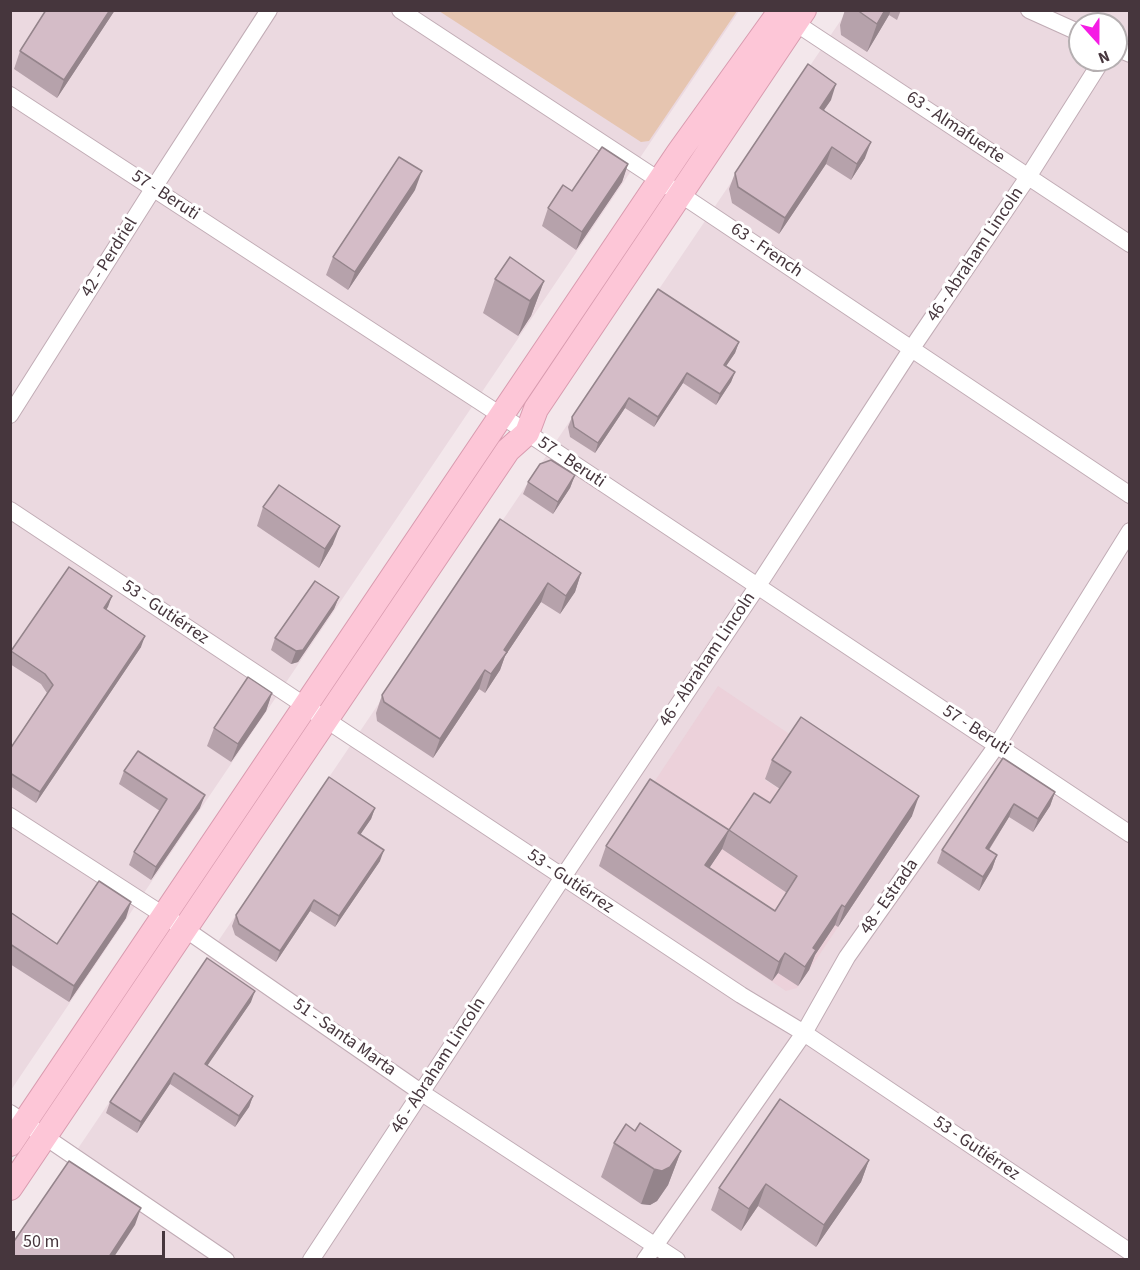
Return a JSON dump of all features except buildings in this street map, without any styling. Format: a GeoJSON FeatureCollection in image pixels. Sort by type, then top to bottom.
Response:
{"type":"FeatureCollection","features":[{"type":"Feature","properties":{"kind":"main road"},"geometry":{"type":"LineString","coordinates":[[10,1144],[18,1118],[164,916],[660,181],[790,14]]}},
{"type":"Feature","properties":{"kind":"main road"},"geometry":{"type":"LineString","coordinates":[[10,1188],[508,450],[527,433],[536,409],[680,194],[790,14]]}},
{"type":"Feature","properties":{"kind":"street","name":"42 - Perdriel"},"geometry":{"type":"LineString","coordinates":[[10,416],[153,189],[270,10]]}},
{"type":"Feature","properties":{"kind":"street","name":"63 - French"},"geometry":{"type":"LineString","coordinates":[[400,10],[912,348],[1130,495]]}},
{"type":"Feature","properties":{"kind":"street"},"geometry":{"type":"LineString","coordinates":[[1029,10],[1068,28]]}},
{"type":"Feature","properties":{"kind":"street","name":"63 - Almafuerte"},"geometry":{"type":"LineString","coordinates":[[790,14],[1130,244]]}},
{"type":"Feature","properties":{"kind":"street","name":"46 - Abraham Lincoln"},"geometry":{"type":"LineString","coordinates":[[311,1260],[757,587],[912,348],[1028,177],[1094,72]]}},
{"type":"Feature","properties":{"kind":"street","name":"57 - Beruti"},"geometry":{"type":"LineString","coordinates":[[10,95],[502,416],[1130,834]]}},
{"type":"Feature","properties":{"kind":"street","name":"53 - Gutiérrez"},"geometry":{"type":"LineString","coordinates":[[10,510],[741,995],[804,1033],[1130,1252]]}},
{"type":"Feature","properties":{"kind":"street","name":"48 - Estrada"},"geometry":{"type":"LineString","coordinates":[[645,1260],[804,1033],[847,957],[997,745],[1130,531]]}},
{"type":"Feature","properties":{"kind":"street","name":"51 - Santa Marta"},"geometry":{"type":"LineString","coordinates":[[10,816],[185,929],[422,1093],[677,1260]]}},
{"type":"Feature","properties":{"kind":"street"},"geometry":{"type":"LineString","coordinates":[[18,1118],[226,1260]]}},
{"type":"Feature","properties":{"kind":"shaded area"},"geometry":{"type":"Polygon","coordinates":[[[11,11],[739,11],[11,1090],[11,11]]]}},
{"type":"Feature","properties":{"kind":"shaded area"},"geometry":{"type":"Polygon","coordinates":[[[439,11],[737,11],[649,141],[641,142],[439,11]]]}},
{"type":"Feature","properties":{"kind":"shaded area"},"geometry":{"type":"Polygon","coordinates":[[[847,11],[1129,11],[1129,1259],[11,1260],[10,1249],[847,11]]]}},
{"type":"Feature","properties":{"kind":"shaded area"},"geometry":{"type":"Polygon","coordinates":[[[653,209],[657,211],[530,400],[526,397],[653,209]]]}},
{"type":"Feature","properties":{"kind":"shaded area"},"geometry":{"type":"Polygon","coordinates":[[[493,445],[497,448],[333,691],[329,689],[493,445]]]}},
{"type":"Feature","properties":{"kind":"shaded area"},"geometry":{"type":"Polygon","coordinates":[[[718,686],[794,737],[765,780],[885,857],[797,988],[786,991],[602,868],[601,862],[718,686]]]}},
{"type":"Feature","properties":{"kind":"shaded area"},"geometry":{"type":"Polygon","coordinates":[[[298,735],[301,738],[193,899],[189,896],[298,735]]]}}]}
